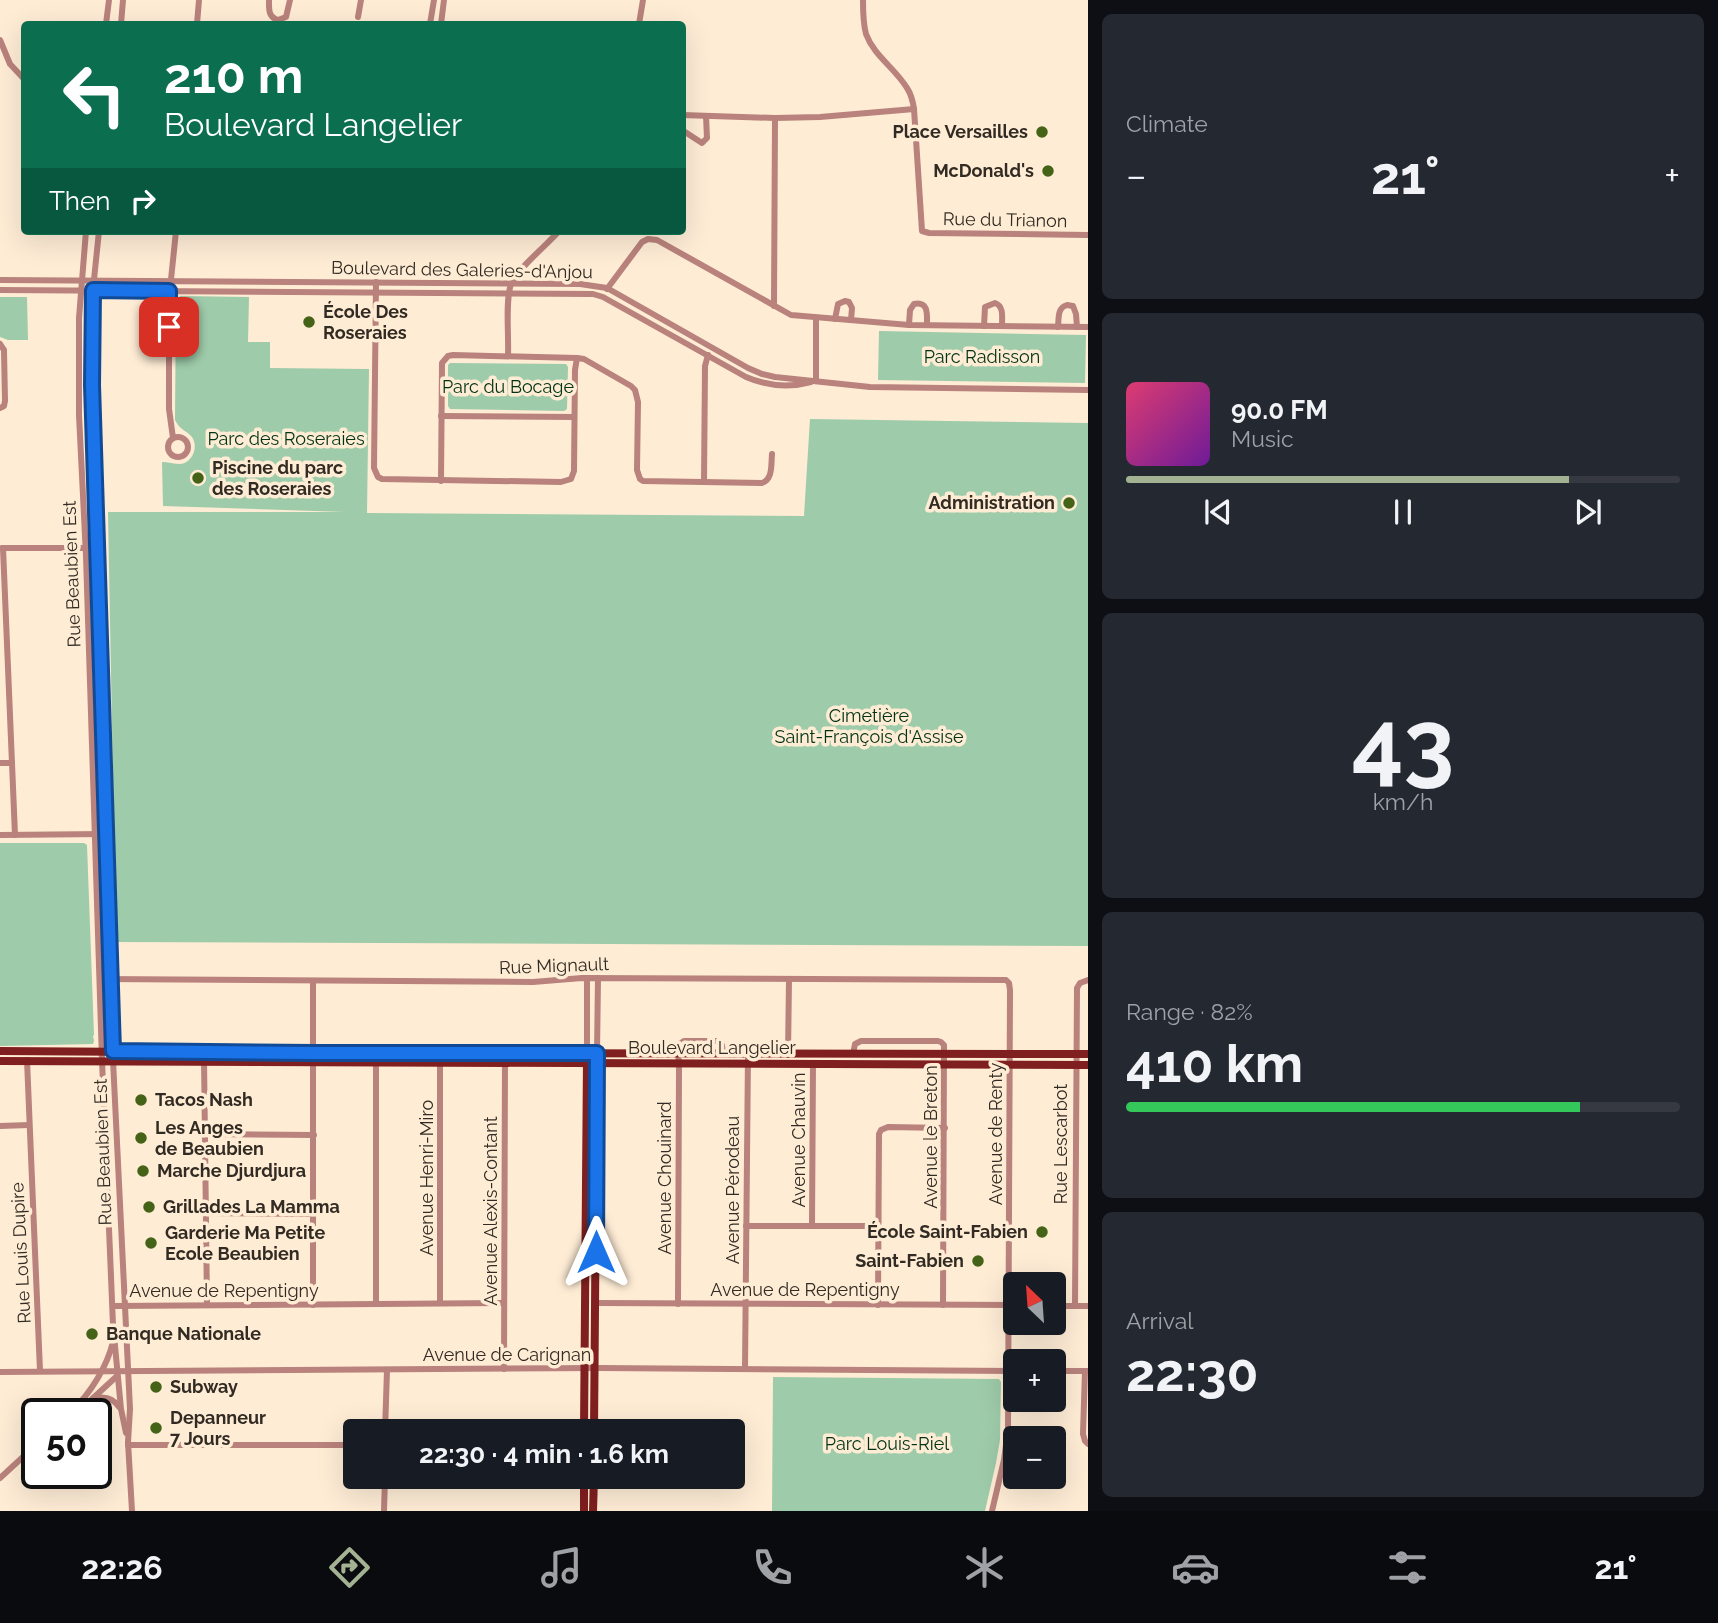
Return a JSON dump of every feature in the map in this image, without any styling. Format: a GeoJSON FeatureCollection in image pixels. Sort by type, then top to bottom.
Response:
{"type":"FeatureCollection","features":[{"type":"Feature","properties":{"kind":"main road","name":"Boulevard Langelier"},"geometry":{"type":"LineString","coordinates":[[0,1051],[102,1056],[313,1058],[440,1064],[1088,1065]]}},
{"type":"Feature","properties":{"kind":"main road","name":"Boulevard Langelier"},"geometry":{"type":"LineString","coordinates":[[313,1058],[376,1053],[1088,1054]]}},
{"type":"Feature","properties":{"kind":"main road"},"geometry":{"type":"LineString","coordinates":[[584,1419],[587,1053]]}},
{"type":"Feature","properties":{"kind":"main road"},"geometry":{"type":"LineString","coordinates":[[594,1419],[597,1053]]}},
{"type":"Feature","properties":{"kind":"main road","name":"Boulevard Langelier"},"geometry":{"type":"LineString","coordinates":[[0,1061],[102,1056]]}},
{"type":"Feature","properties":{"kind":"main road"},"geometry":{"type":"LineString","coordinates":[[584,1489],[584,1511]]}},
{"type":"Feature","properties":{"kind":"main road"},"geometry":{"type":"LineString","coordinates":[[593,1511],[594,1489]]}},
{"type":"Feature","properties":{"kind":"street"},"geometry":{"type":"LineString","coordinates":[[106,21],[109,0]]}},
{"type":"Feature","properties":{"kind":"street"},"geometry":{"type":"LineString","coordinates":[[121,21],[123,0]]}},
{"type":"Feature","properties":{"kind":"street"},"geometry":{"type":"LineString","coordinates":[[197,21],[199,0]]}},
{"type":"Feature","properties":{"kind":"street"},"geometry":{"type":"LineString","coordinates":[[270,0],[268,10],[273,19],[278,20],[286,17],[290,0]]}},
{"type":"Feature","properties":{"kind":"street"},"geometry":{"type":"LineString","coordinates":[[358,18],[361,0]]}},
{"type":"Feature","properties":{"kind":"street"},"geometry":{"type":"LineString","coordinates":[[430,21],[434,0]]}},
{"type":"Feature","properties":{"kind":"street"},"geometry":{"type":"LineString","coordinates":[[441,21],[444,0]]}},
{"type":"Feature","properties":{"kind":"street"},"geometry":{"type":"LineString","coordinates":[[640,21],[643,0]]}},
{"type":"Feature","properties":{"kind":"street"},"geometry":{"type":"LineString","coordinates":[[686,115],[820,117],[914,109],[905,85],[870,43],[864,27],[863,0]]}},
{"type":"Feature","properties":{"kind":"street"},"geometry":{"type":"LineString","coordinates":[[0,40],[10,64],[21,76]]}},
{"type":"Feature","properties":{"kind":"street","name":"Rue du Trianon"},"geometry":{"type":"LineString","coordinates":[[914,109],[922,231],[1088,235]]}},
{"type":"Feature","properties":{"kind":"street"},"geometry":{"type":"LineString","coordinates":[[686,133],[698,142],[705,141],[706,116]]}},
{"type":"Feature","properties":{"kind":"street"},"geometry":{"type":"LineString","coordinates":[[774,306],[775,118]]}},
{"type":"Feature","properties":{"kind":"street","name":"Rue Beaubien Est"},"geometry":{"type":"LineString","coordinates":[[86,235],[78,340],[79,415],[86,548],[102,1056],[114,1335],[130,1409],[128,1443],[132,1511]]}},
{"type":"Feature","properties":{"kind":"street","name":"Rue Beaubien Est"},"geometry":{"type":"LineString","coordinates":[[99,235],[93,290],[93,414],[113,1056],[124,1306],[121,1409],[128,1443]]}},
{"type":"Feature","properties":{"kind":"street"},"geometry":{"type":"LineString","coordinates":[[173,438],[169,409],[169,291],[176,235]]}},
{"type":"Feature","properties":{"kind":"street"},"geometry":{"type":"LineString","coordinates":[[508,356],[509,293],[512,283],[517,274],[555,235]]}},
{"type":"Feature","properties":{"kind":"street"},"geometry":{"type":"LineString","coordinates":[[603,298],[607,288],[642,242],[651,239],[791,315],[880,324],[1088,327]]}},
{"type":"Feature","properties":{"kind":"street","name":"Boulevard des Galeries-d'Anjou"},"geometry":{"type":"LineString","coordinates":[[0,279],[569,283],[607,288],[762,374],[816,381]]}},
{"type":"Feature","properties":{"kind":"street"},"geometry":{"type":"LineString","coordinates":[[376,282],[374,468],[382,480],[561,482],[571,479],[574,471],[577,358]]}},
{"type":"Feature","properties":{"kind":"street","name":"Boulevard des Galeries-d'Anjou"},"geometry":{"type":"LineString","coordinates":[[0,290],[586,293],[603,298],[757,382],[787,386],[816,381]]}},
{"type":"Feature","properties":{"kind":"street"},"geometry":{"type":"LineString","coordinates":[[835,319],[838,304],[845,301],[851,304],[851,320]]}},
{"type":"Feature","properties":{"kind":"street"},"geometry":{"type":"LineString","coordinates":[[909,325],[910,310],[918,303],[925,306],[927,325]]}},
{"type":"Feature","properties":{"kind":"street"},"geometry":{"type":"LineString","coordinates":[[984,326],[985,307],[995,303],[1002,309],[1002,326]]}},
{"type":"Feature","properties":{"kind":"street"},"geometry":{"type":"LineString","coordinates":[[1058,327],[1059,311],[1067,305],[1073,306],[1075,310],[1077,327]]}},
{"type":"Feature","properties":{"kind":"street"},"geometry":{"type":"LineString","coordinates":[[816,318],[816,381],[870,387],[1088,390]]}},
{"type":"Feature","properties":{"kind":"street"},"geometry":{"type":"LineString","coordinates":[[0,344],[4,350],[5,401],[0,408]]}},
{"type":"Feature","properties":{"kind":"street"},"geometry":{"type":"LineString","coordinates":[[704,482],[705,366],[712,347]]}},
{"type":"Feature","properties":{"kind":"street"},"geometry":{"type":"LineString","coordinates":[[441,481],[441,368],[444,359],[453,355],[584,359],[631,386],[638,402],[638,470],[640,479],[648,482],[765,482],[770,476],[772,454]]}},
{"type":"Feature","properties":{"kind":"street"},"geometry":{"type":"LineString","coordinates":[[79,415],[93,414]]}},
{"type":"Feature","properties":{"kind":"street"},"geometry":{"type":"LineString","coordinates":[[441,416],[574,418]]}},
{"type":"Feature","properties":{"kind":"street"},"geometry":{"type":"LineString","coordinates":[[15,835],[5,692],[1,548],[98,548]]}},
{"type":"Feature","properties":{"kind":"street"},"geometry":{"type":"LineString","coordinates":[[88,626],[100,626]]}},
{"type":"Feature","properties":{"kind":"street"},"geometry":{"type":"LineString","coordinates":[[0,763],[12,763]]}},
{"type":"Feature","properties":{"kind":"street"},"geometry":{"type":"LineString","coordinates":[[0,835],[106,834]]}},
{"type":"Feature","properties":{"kind":"street"},"geometry":{"type":"LineString","coordinates":[[587,978],[587,1053]]}},
{"type":"Feature","properties":{"kind":"street","name":"Rue Mignault"},"geometry":{"type":"LineString","coordinates":[[100,979],[313,982],[533,982],[587,978],[1000,979],[1008,982]]}},
{"type":"Feature","properties":{"kind":"street"},"geometry":{"type":"LineString","coordinates":[[597,1053],[598,978]]}},
{"type":"Feature","properties":{"kind":"street","name":"Avenue Chauvin"},"geometry":{"type":"LineString","coordinates":[[788,1064],[789,979]]}},
{"type":"Feature","properties":{"kind":"street","name":"Rue Lescarbot"},"geometry":{"type":"LineString","coordinates":[[1075,1306],[1077,988],[1080,983],[1088,980]]}},
{"type":"Feature","properties":{"kind":"street"},"geometry":{"type":"LineString","coordinates":[[313,982],[313,1305]]}},
{"type":"Feature","properties":{"kind":"street","name":"Avenue de Renty"},"geometry":{"type":"LineString","coordinates":[[1008,982],[1012,1272]]}},
{"type":"Feature","properties":{"kind":"street","name":"Boulevard Langelier"},"geometry":{"type":"LineString","coordinates":[[853,1054],[856,1043],[861,1041],[941,1041],[945,1054]]}},
{"type":"Feature","properties":{"kind":"street","name":"Rue Louis Dupire"},"geometry":{"type":"LineString","coordinates":[[27,1051],[40,1371]]}},
{"type":"Feature","properties":{"kind":"street"},"geometry":{"type":"LineString","coordinates":[[376,1053],[376,1304]]}},
{"type":"Feature","properties":{"kind":"street","name":"Avenue Henri-Miro"},"geometry":{"type":"LineString","coordinates":[[440,1053],[440,1303]]}},
{"type":"Feature","properties":{"kind":"street","name":"Avenue Chouinard"},"geometry":{"type":"LineString","coordinates":[[678,1053],[678,1304]]}},
{"type":"Feature","properties":{"kind":"street","name":"Avenue Alexis-Contant"},"geometry":{"type":"LineString","coordinates":[[504,1369],[505,1054]]}},
{"type":"Feature","properties":{"kind":"street","name":"Avenue Pérodeau"},"geometry":{"type":"LineString","coordinates":[[745,1369],[748,1054]]}},
{"type":"Feature","properties":{"kind":"street","name":"Avenue Chauvin"},"geometry":{"type":"LineString","coordinates":[[812,1226],[813,1054]]}},
{"type":"Feature","properties":{"kind":"street","name":"Avenue le Breton"},"geometry":{"type":"LineString","coordinates":[[943,1305],[945,1054]]}},
{"type":"Feature","properties":{"kind":"street"},"geometry":{"type":"LineString","coordinates":[[204,1057],[207,1305]]}},
{"type":"Feature","properties":{"kind":"street"},"geometry":{"type":"LineString","coordinates":[[0,1126],[29,1125]]}},
{"type":"Feature","properties":{"kind":"street"},"geometry":{"type":"LineString","coordinates":[[878,1305],[881,1130],[888,1127],[945,1128]]}},
{"type":"Feature","properties":{"kind":"street"},"geometry":{"type":"LineString","coordinates":[[206,1134],[314,1135]]}},
{"type":"Feature","properties":{"kind":"street"},"geometry":{"type":"LineString","coordinates":[[107,1185],[119,1185]]}},
{"type":"Feature","properties":{"kind":"street"},"geometry":{"type":"LineString","coordinates":[[207,1213],[314,1214]]}},
{"type":"Feature","properties":{"kind":"street"},"geometry":{"type":"LineString","coordinates":[[746,1226],[878,1226]]}},
{"type":"Feature","properties":{"kind":"street"},"geometry":{"type":"LineString","coordinates":[[110,1257],[122,1256]]}},
{"type":"Feature","properties":{"kind":"street","name":"Avenue de Repentigny"},"geometry":{"type":"LineString","coordinates":[[113,1306],[504,1303]]}},
{"type":"Feature","properties":{"kind":"street","name":"Avenue de Repentigny"},"geometry":{"type":"LineString","coordinates":[[595,1303],[1003,1305]]}},
{"type":"Feature","properties":{"kind":"street"},"geometry":{"type":"LineString","coordinates":[[1066,1306],[1088,1306]]}},
{"type":"Feature","properties":{"kind":"street","name":"Rue Beaubien Est"},"geometry":{"type":"LineString","coordinates":[[84,1398],[103,1371],[114,1335]]}},
{"type":"Feature","properties":{"kind":"street","name":"Avenue de Carignan"},"geometry":{"type":"LineString","coordinates":[[0,1372],[584,1368],[1003,1371]]}},
{"type":"Feature","properties":{"kind":"street"},"geometry":{"type":"LineString","coordinates":[[385,1419],[387,1370]]}},
{"type":"Feature","properties":{"kind":"street"},"geometry":{"type":"LineString","coordinates":[[93,1398],[122,1371]]}},
{"type":"Feature","properties":{"kind":"street"},"geometry":{"type":"LineString","coordinates":[[1066,1371],[1086,1371],[1083,1434],[1088,1444]]}},
{"type":"Feature","properties":{"kind":"street"},"geometry":{"type":"LineString","coordinates":[[112,1399],[121,1409]]}},
{"type":"Feature","properties":{"kind":"street","name":"Avenue de Renty"},"geometry":{"type":"LineString","coordinates":[[992,1511],[1006,1449],[1009,1412]]}},
{"type":"Feature","properties":{"kind":"street"},"geometry":{"type":"LineString","coordinates":[[128,1443],[343,1446]]}},
{"type":"Feature","properties":{"kind":"street"},"geometry":{"type":"LineString","coordinates":[[0,1478],[21,1459]]}},
{"type":"Feature","properties":{"kind":"street"},"geometry":{"type":"LineString","coordinates":[[384,1511],[385,1489]]}},
{"type":"Feature","properties":{"kind":"green space","name":"Cimetière Saint-François d'Assise"},"geometry":{"type":"Polygon","coordinates":[[[180,296],[249,297],[248,342],[270,342],[270,368],[369,369],[367,513],[804,516],[810,419],[1088,423],[1088,946],[116,942],[108,512],[345,512],[163,506],[162,462],[178,464],[188,461],[195,445],[192,437],[175,420],[176,301],[180,296]]]}},
{"type":"Feature","properties":{"kind":"green space"},"geometry":{"type":"Polygon","coordinates":[[[0,297],[27,297],[28,340],[8,340],[0,337],[0,297]]]}},
{"type":"Feature","properties":{"kind":"green space","name":"Parc Radisson"},"geometry":{"type":"Polygon","coordinates":[[[879,331],[1086,335],[1085,383],[878,380],[879,331]]]}},
{"type":"Feature","properties":{"kind":"green space","name":"Parc du Bocage"},"geometry":{"type":"Polygon","coordinates":[[[450,363],[566,364],[567,409],[450,409],[450,363]]]}},
{"type":"Feature","properties":{"kind":"green space"},"geometry":{"type":"Polygon","coordinates":[[[0,843],[87,845],[93,1044],[0,1046],[0,843]]]}},
{"type":"Feature","properties":{"kind":"green space","name":"Parc Louis-Riel"},"geometry":{"type":"Polygon","coordinates":[[[773,1377],[999,1379],[1000,1440],[985,1511],[772,1511],[773,1377]]]}},
{"type":"Feature","properties":{"kind":"place","name":"Place Versailles"},"geometry":{"type":"Point","coordinates":[1042,132]}},
{"type":"Feature","properties":{"kind":"place","name":"McDonald's"},"geometry":{"type":"Point","coordinates":[1048,171]}},
{"type":"Feature","properties":{"kind":"place","name":"École Des Roseraies"},"geometry":{"type":"Point","coordinates":[309,322]}},
{"type":"Feature","properties":{"kind":"place","name":"Piscine du parc des Roseraies"},"geometry":{"type":"Point","coordinates":[198,478]}},
{"type":"Feature","properties":{"kind":"place","name":"Administration"},"geometry":{"type":"Point","coordinates":[1069,503]}},
{"type":"Feature","properties":{"kind":"place","name":"Tacos Nash"},"geometry":{"type":"Point","coordinates":[141,1100]}},
{"type":"Feature","properties":{"kind":"place","name":"Les Anges de Beaubien"},"geometry":{"type":"Point","coordinates":[141,1138]}},
{"type":"Feature","properties":{"kind":"place","name":"Marche Djurdjura"},"geometry":{"type":"Point","coordinates":[143,1171]}},
{"type":"Feature","properties":{"kind":"place","name":"Grillades La Mamma"},"geometry":{"type":"Point","coordinates":[149,1207]}},
{"type":"Feature","properties":{"kind":"place","name":"École Saint-Fabien"},"geometry":{"type":"Point","coordinates":[1042,1232]}},
{"type":"Feature","properties":{"kind":"place","name":"Garderie Ma Petite Ecole Beaubien"},"geometry":{"type":"Point","coordinates":[151,1243]}},
{"type":"Feature","properties":{"kind":"place","name":"Saint-Fabien"},"geometry":{"type":"Point","coordinates":[978,1261]}},
{"type":"Feature","properties":{"kind":"place","name":"Banque Nationale"},"geometry":{"type":"Point","coordinates":[92,1334]}},
{"type":"Feature","properties":{"kind":"place","name":"Subway"},"geometry":{"type":"Point","coordinates":[156,1387]}},
{"type":"Feature","properties":{"kind":"place","name":"Depanneur 7 Jours"},"geometry":{"type":"Point","coordinates":[156,1428]}},
{"type":"Feature","properties":{"kind":"route"},"geometry":{"type":"LineString","coordinates":[[169,327],[169,291],[93,290],[92,385],[113,1051],[597,1053],[596,1252]]}},
{"type":"Feature","properties":{"kind":"park label","name":"Parc des Roseraies"},"geometry":{"type":"Point","coordinates":[286,439]}}]}
